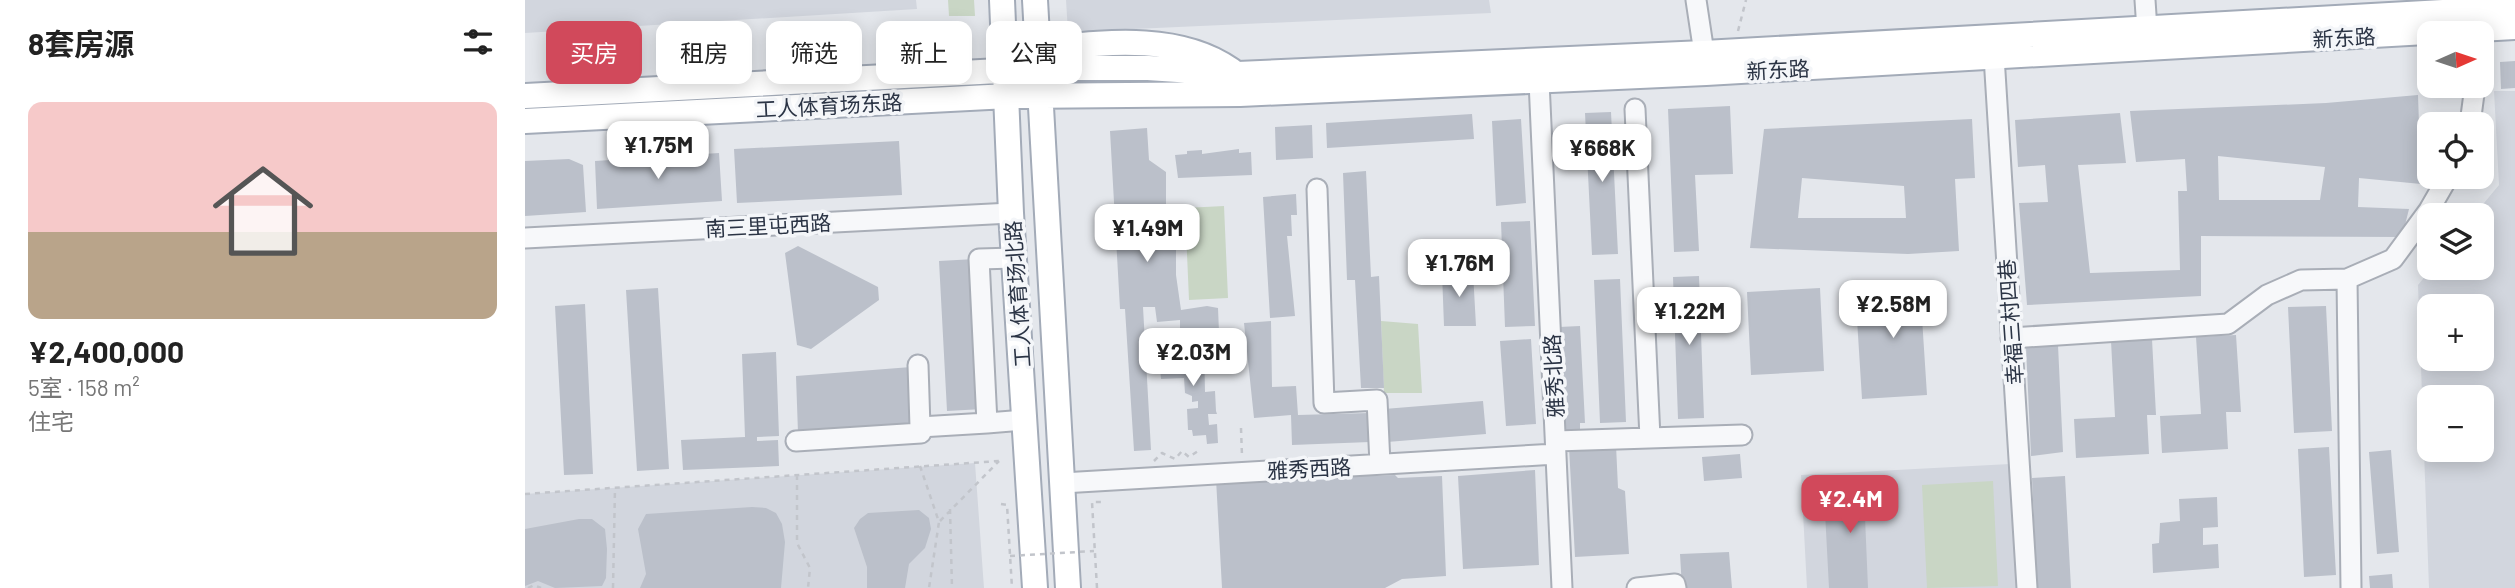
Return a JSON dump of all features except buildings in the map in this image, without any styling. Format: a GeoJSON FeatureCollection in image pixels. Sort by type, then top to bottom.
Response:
{"type":"FeatureCollection","features":[{"type":"Feature","properties":{"kind":"main road","name":"工人体育场北路"},"geometry":{"type":"LineString","coordinates":[[1002,0],[1003,21]]}},
{"type":"Feature","properties":{"kind":"main road","name":"工人体育场北路"},"geometry":{"type":"LineString","coordinates":[[1035,0],[1036,21]]}},
{"type":"Feature","properties":{"kind":"main road","name":"新东路"},"geometry":{"type":"LineString","coordinates":[[1041,96],[1240,94],[1994,57],[2515,8]]}},
{"type":"Feature","properties":{"kind":"main road","name":"新东路"},"geometry":{"type":"LineString","coordinates":[[1082,54],[1170,45],[1216,59],[1238,74],[2472,14],[2515,27]]}},
{"type":"Feature","properties":{"kind":"main road","name":"工人体育场东路"},"geometry":{"type":"LineString","coordinates":[[525,96],[986,72]]}},
{"type":"Feature","properties":{"kind":"main road","name":"工人体育场北路"},"geometry":{"type":"LineString","coordinates":[[1007,84],[1011,213],[1035,588]]}},
{"type":"Feature","properties":{"kind":"main road","name":"工人体育场北路"},"geometry":{"type":"LineString","coordinates":[[1040,84],[1068,588]]}},
{"type":"Feature","properties":{"kind":"main road","name":"工人体育场东路"},"geometry":{"type":"LineString","coordinates":[[525,121],[1041,96]]}},
{"type":"Feature","properties":{"kind":"street"},"geometry":{"type":"LineString","coordinates":[[1696,0],[1704,53]]}},
{"type":"Feature","properties":{"kind":"street"},"geometry":{"type":"LineString","coordinates":[[2145,0],[2147,30]]}},
{"type":"Feature","properties":{"kind":"street","name":"幸福三村四巷"},"geometry":{"type":"LineString","coordinates":[[1994,57],[2027,588]]}},
{"type":"Feature","properties":{"kind":"street","name":"雅秀北路"},"geometry":{"type":"LineString","coordinates":[[1539,80],[1562,588]]}},
{"type":"Feature","properties":{"kind":"street"},"geometry":{"type":"LineString","coordinates":[[1635,110],[1650,438]]}},
{"type":"Feature","properties":{"kind":"street"},"geometry":{"type":"LineString","coordinates":[[1317,189],[1324,403],[1377,400],[1380,464]]}},
{"type":"Feature","properties":{"kind":"street"},"geometry":{"type":"LineString","coordinates":[[2011,338],[2228,324],[2267,295],[2301,280],[2347,279],[2393,260],[2441,189]]}},
{"type":"Feature","properties":{"kind":"street","name":"南三里屯西路"},"geometry":{"type":"LineString","coordinates":[[525,238],[1011,213]]}},
{"type":"Feature","properties":{"kind":"street"},"geometry":{"type":"LineString","coordinates":[[987,423],[979,259],[1014,258]]}},
{"type":"Feature","properties":{"kind":"street"},"geometry":{"type":"LineString","coordinates":[[2347,279],[2351,588]]}},
{"type":"Feature","properties":{"kind":"street"},"geometry":{"type":"LineString","coordinates":[[796,441],[921,433],[918,365]]}},
{"type":"Feature","properties":{"kind":"street"},"geometry":{"type":"LineString","coordinates":[[920,427],[1025,420]]}},
{"type":"Feature","properties":{"kind":"street","name":"雅秀西路"},"geometry":{"type":"LineString","coordinates":[[1062,483],[1380,464],[1650,438],[1742,435]]}},
{"type":"Feature","properties":{"kind":"street"},"geometry":{"type":"LineString","coordinates":[[1637,588],[1675,584],[1676,588]]}},
{"type":"Feature","properties":{"kind":"path"},"geometry":{"type":"LineString","coordinates":[[1737,33],[1746,0]]}},
{"type":"Feature","properties":{"kind":"path"},"geometry":{"type":"LineString","coordinates":[[1173,339],[1227,336],[1236,340]]}},
{"type":"Feature","properties":{"kind":"path"},"geometry":{"type":"LineString","coordinates":[[1241,428],[1242,472]]}},
{"type":"Feature","properties":{"kind":"path"},"geometry":{"type":"LineString","coordinates":[[1151,461],[1162,453],[1175,459],[1182,451],[1189,457],[1201,449]]}},
{"type":"Feature","properties":{"kind":"path"},"geometry":{"type":"LineString","coordinates":[[525,494],[999,461],[939,522]]}},
{"type":"Feature","properties":{"kind":"path"},"geometry":{"type":"LineString","coordinates":[[920,466],[939,522],[929,588]]}},
{"type":"Feature","properties":{"kind":"path"},"geometry":{"type":"LineString","coordinates":[[797,475],[797,542],[810,568],[808,588]]}},
{"type":"Feature","properties":{"kind":"path"},"geometry":{"type":"LineString","coordinates":[[613,588],[615,488]]}},
{"type":"Feature","properties":{"kind":"path"},"geometry":{"type":"LineString","coordinates":[[1097,588],[1092,502],[1101,502]]}},
{"type":"Feature","properties":{"kind":"path"},"geometry":{"type":"LineString","coordinates":[[1001,505],[1007,505],[1012,588]]}},
{"type":"Feature","properties":{"kind":"path"},"geometry":{"type":"LineString","coordinates":[[950,509],[951,588]]}},
{"type":"Feature","properties":{"kind":"path"},"geometry":{"type":"LineString","coordinates":[[1010,556],[1094,551]]}},
{"type":"Feature","properties":{"kind":"path"},"geometry":{"type":"LineString","coordinates":[[528,588],[534,585],[541,588]]}},
{"type":"Feature","properties":{"kind":"shaded area"},"geometry":{"type":"Polygon","coordinates":[[[525,0],[916,0],[917,9],[721,21],[656,21],[656,25],[642,26],[642,21],[546,21],[546,32],[525,33],[525,0]]]}},
{"type":"Feature","properties":{"kind":"shaded area"},"geometry":{"type":"Polygon","coordinates":[[[1066,0],[1489,0],[1491,13],[1082,31],[1082,21],[1067,21],[1066,0]]]}},
{"type":"Feature","properties":{"kind":"shaded area"},"geometry":{"type":"Polygon","coordinates":[[[2494,91],[2515,91],[2515,588],[2429,588],[2424,462],[2494,462],[2494,385],[2422,385],[2421,371],[2494,371],[2494,294],[2418,294],[2418,285],[2422,280],[2494,280],[2494,203],[2484,203],[2499,185],[2494,91]]]}},
{"type":"Feature","properties":{"kind":"shaded area"},"geometry":{"type":"Polygon","coordinates":[[[975,463],[984,588],[525,588],[525,494],[975,463]]]}},
{"type":"Feature","properties":{"kind":"shaded area"},"geometry":{"type":"Polygon","coordinates":[[[2010,464],[2017,588],[1807,588],[1801,475],[2010,464]]]}},
{"type":"Feature","properties":{"kind":"green space"},"geometry":{"type":"Polygon","coordinates":[[[948,0],[974,0],[975,16],[949,16],[948,0]]]}},
{"type":"Feature","properties":{"kind":"green space"},"geometry":{"type":"Polygon","coordinates":[[[1224,206],[1228,298],[1189,300],[1185,208],[1224,206]]]}},
{"type":"Feature","properties":{"kind":"green space"},"geometry":{"type":"Polygon","coordinates":[[[1381,321],[1418,324],[1422,393],[1384,393],[1381,321]]]}},
{"type":"Feature","properties":{"kind":"green space"},"geometry":{"type":"Polygon","coordinates":[[[1993,481],[1998,586],[1927,588],[1922,485],[1993,481]]]}}]}
